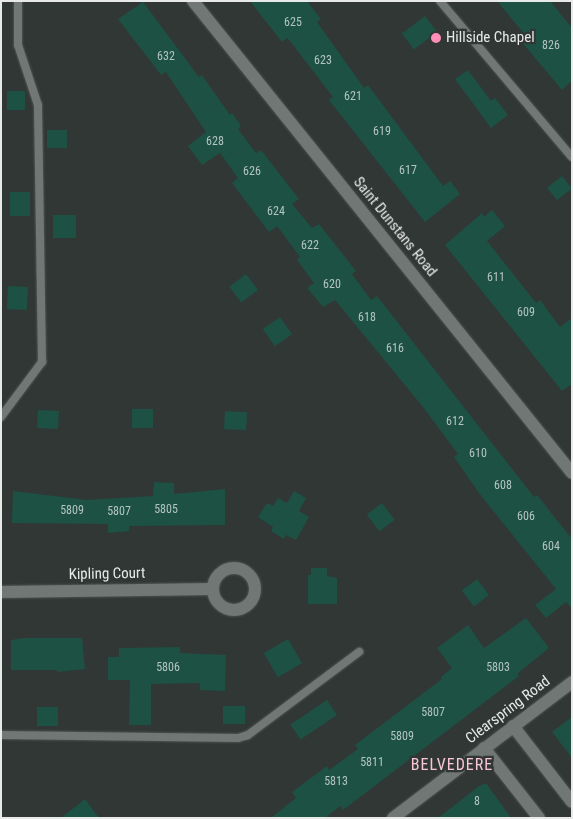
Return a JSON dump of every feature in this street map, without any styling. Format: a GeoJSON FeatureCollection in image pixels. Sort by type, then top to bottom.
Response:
{"type":"FeatureCollection","features":[{"type":"Feature","properties":{"kind":"street","name":"Saint Dunstans Road"},"geometry":{"type":"LineString","coordinates":[[193,1],[572,473]]}},
{"type":"Feature","properties":{"kind":"street","name":"Kipling Court"},"geometry":{"type":"LineString","coordinates":[[1,592],[213,589]]}},
{"type":"Feature","properties":{"kind":"street","name":"Clearspring Road"},"geometry":{"type":"LineString","coordinates":[[393,818],[572,682]]}},
{"type":"Feature","properties":{"kind":"street"},"geometry":{"type":"LineString","coordinates":[[513,726],[572,802]]}},
{"type":"Feature","properties":{"kind":"street"},"geometry":{"type":"LineString","coordinates":[[484,748],[539,818]]}},
{"type":"Feature","properties":{"kind":"lane"},"geometry":{"type":"LineString","coordinates":[[1,417],[42,362],[38,105],[18,45],[18,1]]}},
{"type":"Feature","properties":{"kind":"lane"},"geometry":{"type":"LineString","coordinates":[[440,1],[572,157]]}},
{"type":"Feature","properties":{"kind":"lane"},"geometry":{"type":"LineString","coordinates":[[1,735],[238,738],[248,735],[358,652]]}},
{"type":"Feature","properties":{"kind":"building"},"geometry":{"type":"Polygon","coordinates":[[[250,1],[307,1],[321,19],[317,22],[364,88],[368,85],[443,186],[450,181],[460,194],[425,222],[329,100],[333,97],[290,41],[287,38],[282,42],[250,1]]]}},
{"type":"Feature","properties":{"kind":"building"},"geometry":{"type":"Polygon","coordinates":[[[497,1],[550,1],[572,28],[572,81],[562,90],[520,40],[525,35],[497,1]]]}},
{"type":"Feature","properties":{"kind":"building"},"geometry":{"type":"Polygon","coordinates":[[[143,2],[199,77],[202,75],[230,115],[232,113],[241,126],[238,129],[256,153],[261,150],[299,199],[292,204],[312,228],[319,224],[356,271],[352,274],[371,300],[377,296],[534,497],[537,495],[572,539],[572,608],[566,602],[546,618],[535,605],[556,589],[479,493],[454,457],[458,454],[423,407],[335,300],[323,307],[307,288],[314,283],[297,260],[300,257],[277,226],[269,232],[232,183],[238,178],[220,153],[202,165],[188,146],[206,132],[166,72],[161,75],[118,19],[143,2]]]}},
{"type":"Feature","properties":{"kind":"building"},"geometry":{"type":"Polygon","coordinates":[[[425,16],[437,32],[414,49],[402,33],[425,16]]]}},
{"type":"Feature","properties":{"kind":"building"},"geometry":{"type":"Polygon","coordinates":[[[468,70],[491,101],[495,98],[508,115],[491,128],[455,79],[468,70]]]}},
{"type":"Feature","properties":{"kind":"building"},"geometry":{"type":"Polygon","coordinates":[[[7,91],[25,91],[25,110],[7,110],[7,91]]]}},
{"type":"Feature","properties":{"kind":"building"},"geometry":{"type":"Polygon","coordinates":[[[47,130],[67,130],[67,148],[47,148],[47,130]]]}},
{"type":"Feature","properties":{"kind":"building"},"geometry":{"type":"Polygon","coordinates":[[[562,176],[572,189],[557,200],[547,188],[562,176]]]}},
{"type":"Feature","properties":{"kind":"building"},"geometry":{"type":"Polygon","coordinates":[[[10,192],[30,192],[30,216],[10,216],[10,192]]]}},
{"type":"Feature","properties":{"kind":"building"},"geometry":{"type":"Polygon","coordinates":[[[492,210],[505,226],[487,241],[536,303],[540,300],[560,327],[572,318],[572,384],[562,391],[445,245],[482,213],[484,217],[492,210]]]}},
{"type":"Feature","properties":{"kind":"building"},"geometry":{"type":"Polygon","coordinates":[[[53,215],[76,215],[76,238],[53,238],[53,215]]]}},
{"type":"Feature","properties":{"kind":"building"},"geometry":{"type":"Polygon","coordinates":[[[246,274],[258,290],[241,303],[229,287],[246,274]]]}},
{"type":"Feature","properties":{"kind":"building"},"geometry":{"type":"Polygon","coordinates":[[[8,286],[28,287],[27,310],[7,309],[8,286]]]}},
{"type":"Feature","properties":{"kind":"building"},"geometry":{"type":"Polygon","coordinates":[[[280,317],[292,334],[275,346],[263,329],[280,317]]]}},
{"type":"Feature","properties":{"kind":"building"},"geometry":{"type":"Polygon","coordinates":[[[132,409],[153,409],[153,428],[132,428],[132,409]]]}},
{"type":"Feature","properties":{"kind":"building"},"geometry":{"type":"Polygon","coordinates":[[[38,410],[59,411],[58,429],[37,428],[38,410]]]}},
{"type":"Feature","properties":{"kind":"building"},"geometry":{"type":"Polygon","coordinates":[[[225,411],[247,412],[246,430],[224,429],[225,411]]]}},
{"type":"Feature","properties":{"kind":"building"},"geometry":{"type":"Polygon","coordinates":[[[154,482],[174,483],[174,494],[225,489],[225,525],[129,526],[129,531],[108,533],[108,524],[12,523],[13,491],[87,500],[153,496],[154,482]]]}},
{"type":"Feature","properties":{"kind":"building"},"geometry":{"type":"Polygon","coordinates":[[[294,491],[306,498],[299,511],[309,517],[296,540],[286,535],[284,539],[271,531],[273,527],[258,517],[267,503],[273,506],[278,498],[287,503],[294,491]]]}},
{"type":"Feature","properties":{"kind":"building"},"geometry":{"type":"Polygon","coordinates":[[[382,503],[395,520],[379,531],[367,514],[382,503]]]}},
{"type":"Feature","properties":{"kind":"building"},"geometry":{"type":"Polygon","coordinates":[[[311,568],[327,568],[327,576],[337,578],[337,604],[308,604],[308,575],[311,575],[311,568]]]}},
{"type":"Feature","properties":{"kind":"building"},"geometry":{"type":"Polygon","coordinates":[[[477,579],[489,595],[474,606],[462,590],[477,579]]]}},
{"type":"Feature","properties":{"kind":"building"},"geometry":{"type":"Polygon","coordinates":[[[526,618],[549,648],[517,674],[519,676],[343,810],[340,806],[325,818],[271,818],[296,798],[292,792],[327,766],[329,770],[358,749],[355,745],[442,679],[441,677],[452,668],[437,648],[468,625],[484,648],[526,618]]]}},
{"type":"Feature","properties":{"kind":"building"},"geometry":{"type":"Polygon","coordinates":[[[25,638],[82,638],[85,669],[57,672],[57,670],[11,670],[11,640],[25,638]]]}},
{"type":"Feature","properties":{"kind":"building"},"geometry":{"type":"Polygon","coordinates":[[[288,639],[302,663],[278,677],[264,653],[288,639]]]}},
{"type":"Feature","properties":{"kind":"building"},"geometry":{"type":"Polygon","coordinates":[[[180,647],[180,653],[226,655],[225,691],[200,690],[200,683],[151,684],[151,725],[129,725],[130,680],[108,680],[108,657],[119,657],[119,648],[180,647]]]}},
{"type":"Feature","properties":{"kind":"building"},"geometry":{"type":"Polygon","coordinates":[[[327,700],[337,715],[301,740],[291,725],[327,700]]]}},
{"type":"Feature","properties":{"kind":"building"},"geometry":{"type":"Polygon","coordinates":[[[223,706],[245,706],[245,724],[223,724],[223,706]]]}},
{"type":"Feature","properties":{"kind":"building"},"geometry":{"type":"Polygon","coordinates":[[[37,707],[58,707],[58,726],[37,726],[37,707]]]}},
{"type":"Feature","properties":{"kind":"building"},"geometry":{"type":"Polygon","coordinates":[[[572,717],[572,758],[552,732],[572,717]]]}},
{"type":"Feature","properties":{"kind":"building"},"geometry":{"type":"Polygon","coordinates":[[[486,783],[511,818],[438,818],[479,786],[486,783]]]}},
{"type":"Feature","properties":{"kind":"building"},"geometry":{"type":"Polygon","coordinates":[[[85,799],[99,818],[61,818],[85,799]]]}},
{"type":"Feature","properties":{"kind":"place","name":"Hillside Chapel"},"geometry":{"type":"Point","coordinates":[436,38]}},
{"type":"Feature","properties":{"kind":"district","name":"BELVEDERE"},"geometry":{"type":"Point","coordinates":[452,765]}}]}
